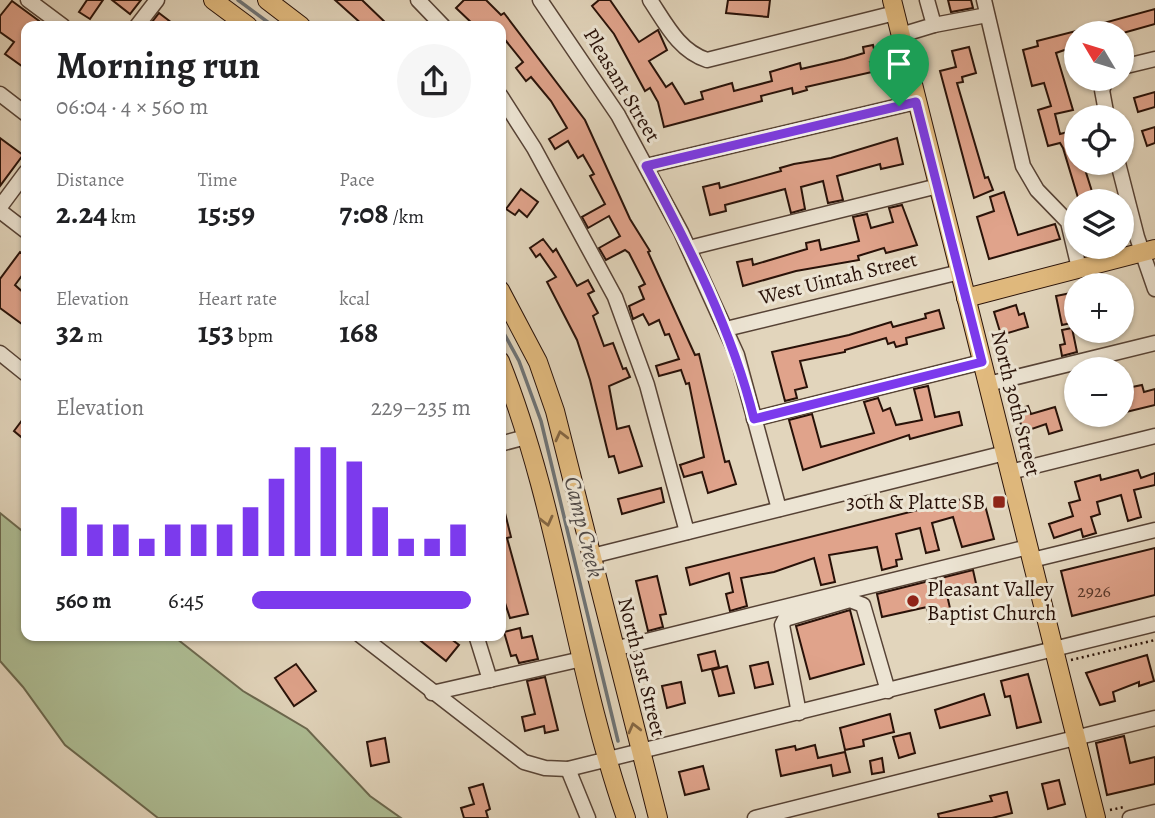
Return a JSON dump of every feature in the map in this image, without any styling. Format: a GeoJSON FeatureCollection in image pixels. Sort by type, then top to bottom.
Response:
{"type":"FeatureCollection","features":[{"type":"Feature","properties":{"kind":"main road"},"geometry":{"type":"LineString","coordinates":[[213,0],[241,21]]}},
{"type":"Feature","properties":{"kind":"main road"},"geometry":{"type":"LineString","coordinates":[[267,0],[294,21]]}},
{"type":"Feature","properties":{"kind":"main road","name":"North 30th Street"},"geometry":{"type":"LineString","coordinates":[[893,7],[1096,818]]}},
{"type":"Feature","properties":{"kind":"main road"},"geometry":{"type":"LineString","coordinates":[[967,298],[1149,250]]}},
{"type":"Feature","properties":{"kind":"main road","name":"North 31st Street"},"geometry":{"type":"LineString","coordinates":[[506,301],[538,362],[548,388],[658,818]]}},
{"type":"Feature","properties":{"kind":"main road"},"geometry":{"type":"LineString","coordinates":[[506,379],[526,437],[607,760],[626,818]]}},
{"type":"Feature","properties":{"kind":"street"},"geometry":{"type":"LineString","coordinates":[[28,0],[56,21]]}},
{"type":"Feature","properties":{"kind":"street"},"geometry":{"type":"LineString","coordinates":[[141,21],[157,0]]}},
{"type":"Feature","properties":{"kind":"street"},"geometry":{"type":"LineString","coordinates":[[418,0],[438,21]]}},
{"type":"Feature","properties":{"kind":"street","name":"Pleasant Street"},"geometry":{"type":"LineString","coordinates":[[540,0],[612,105],[689,248],[726,329],[743,375],[779,509]]}},
{"type":"Feature","properties":{"kind":"street"},"geometry":{"type":"LineString","coordinates":[[650,0],[686,50],[707,60],[893,7]]}},
{"type":"Feature","properties":{"kind":"street"},"geometry":{"type":"LineString","coordinates":[[927,0],[934,25]]}},
{"type":"Feature","properties":{"kind":"street"},"geometry":{"type":"LineString","coordinates":[[901,35],[985,7],[1023,166],[1037,190],[1068,222],[1079,268]]}},
{"type":"Feature","properties":{"kind":"street"},"geometry":{"type":"LineString","coordinates":[[1134,64],[1155,59]]}},
{"type":"Feature","properties":{"kind":"street"},"geometry":{"type":"LineString","coordinates":[[0,94],[21,110]]}},
{"type":"Feature","properties":{"kind":"street"},"geometry":{"type":"LineString","coordinates":[[646,166],[916,102]]}},
{"type":"Feature","properties":{"kind":"street"},"geometry":{"type":"LineString","coordinates":[[506,104],[534,148],[615,297],[647,385],[687,532]]}},
{"type":"Feature","properties":{"kind":"street"},"geometry":{"type":"LineString","coordinates":[[1122,175],[1149,250],[1155,289]]}},
{"type":"Feature","properties":{"kind":"street"},"geometry":{"type":"LineString","coordinates":[[21,179],[0,209],[21,227]]}},
{"type":"Feature","properties":{"kind":"street"},"geometry":{"type":"LineString","coordinates":[[689,248],[937,186]]}},
{"type":"Feature","properties":{"kind":"street","name":"West Uintah Street"},"geometry":{"type":"LineString","coordinates":[[726,329],[960,272]]}},
{"type":"Feature","properties":{"kind":"street"},"geometry":{"type":"LineString","coordinates":[[988,384],[1155,343]]}},
{"type":"Feature","properties":{"kind":"street"},"geometry":{"type":"LineString","coordinates":[[0,353],[21,370]]}},
{"type":"Feature","properties":{"kind":"street"},"geometry":{"type":"LineString","coordinates":[[754,419],[982,362]]}},
{"type":"Feature","properties":{"kind":"street"},"geometry":{"type":"LineString","coordinates":[[1010,472],[1155,436]]}},
{"type":"Feature","properties":{"kind":"street"},"geometry":{"type":"LineString","coordinates":[[506,442],[526,437]]}},
{"type":"Feature","properties":{"kind":"street"},"geometry":{"type":"LineString","coordinates":[[592,556],[1005,453]]}},
{"type":"Feature","properties":{"kind":"street"},"geometry":{"type":"LineString","coordinates":[[614,649],[1030,554],[1155,530]]}},
{"type":"Feature","properties":{"kind":"street"},"geometry":{"type":"LineString","coordinates":[[799,713],[782,625],[785,619],[850,600],[863,605],[888,691]]}},
{"type":"Feature","properties":{"kind":"street"},"geometry":{"type":"LineString","coordinates":[[368,641],[524,762],[545,768],[568,769],[640,754],[1155,624]]}},
{"type":"Feature","properties":{"kind":"street"},"geometry":{"type":"LineString","coordinates":[[478,641],[490,680]]}},
{"type":"Feature","properties":{"kind":"street"},"geometry":{"type":"LineString","coordinates":[[432,692],[582,659]]}},
{"type":"Feature","properties":{"kind":"street"},"geometry":{"type":"LineString","coordinates":[[755,818],[1155,719]]}},
{"type":"Feature","properties":{"kind":"street"},"geometry":{"type":"LineString","coordinates":[[568,769],[588,818]]}},
{"type":"Feature","properties":{"kind":"street"},"geometry":{"type":"LineString","coordinates":[[1130,818],[1155,812]]}},
{"type":"Feature","properties":{"kind":"path"},"geometry":{"type":"LineString","coordinates":[[1071,660],[1155,640]]}},
{"type":"Feature","properties":{"kind":"green space"},"geometry":{"type":"Polygon","coordinates":[[[0,513],[21,530],[21,641],[180,641],[243,691],[307,729],[370,796],[401,818],[158,818],[65,745],[23,687],[0,661],[0,513]]]}},
{"type":"Feature","properties":{"kind":"building"},"geometry":{"type":"Polygon","coordinates":[[[87,0],[103,0],[90,19],[79,12],[87,0]]]}},
{"type":"Feature","properties":{"kind":"building"},"geometry":{"type":"Polygon","coordinates":[[[112,0],[141,0],[130,14],[112,0]]]}},
{"type":"Feature","properties":{"kind":"building"},"geometry":{"type":"Polygon","coordinates":[[[335,0],[362,0],[384,21],[358,21],[335,0]]]}},
{"type":"Feature","properties":{"kind":"building"},"geometry":{"type":"Polygon","coordinates":[[[464,0],[486,0],[501,15],[504,13],[585,120],[630,219],[650,251],[648,252],[695,355],[699,354],[725,462],[729,461],[736,484],[708,493],[702,472],[684,477],[680,465],[704,457],[689,383],[686,384],[681,370],[659,376],[656,366],[679,359],[669,334],[665,335],[659,320],[649,325],[643,314],[633,319],[629,306],[644,299],[639,287],[645,284],[629,253],[625,250],[606,260],[599,248],[620,236],[609,216],[588,228],[582,217],[605,204],[590,176],[594,174],[583,155],[578,158],[568,141],[555,149],[549,139],[567,128],[551,101],[531,77],[526,81],[516,68],[523,62],[506,41],[506,21],[470,21],[456,8],[464,0]]]}},
{"type":"Feature","properties":{"kind":"building"},"geometry":{"type":"Polygon","coordinates":[[[599,0],[610,0],[639,42],[658,30],[667,50],[649,61],[666,87],[672,83],[685,104],[703,99],[701,92],[732,83],[734,91],[772,81],[770,72],[800,63],[801,69],[844,59],[864,53],[863,47],[873,45],[877,61],[870,62],[872,72],[806,87],[807,90],[793,94],[792,88],[761,96],[762,101],[664,127],[658,102],[650,88],[645,91],[614,34],[592,6],[599,0]]]}},
{"type":"Feature","properties":{"kind":"building"},"geometry":{"type":"Polygon","coordinates":[[[728,0],[770,0],[768,17],[726,13],[728,0]]]}},
{"type":"Feature","properties":{"kind":"building"},"geometry":{"type":"Polygon","coordinates":[[[948,0],[971,0],[973,8],[951,12],[948,0]]]}},
{"type":"Feature","properties":{"kind":"building"},"geometry":{"type":"Polygon","coordinates":[[[12,1],[39,21],[21,21],[21,65],[5,54],[14,42],[0,32],[0,16],[12,1]]]}},
{"type":"Feature","properties":{"kind":"building"},"geometry":{"type":"Polygon","coordinates":[[[1155,9],[1155,24],[1134,30],[1134,21],[1111,21],[1155,9]]]}},
{"type":"Feature","properties":{"kind":"building"},"geometry":{"type":"Polygon","coordinates":[[[159,13],[169,21],[153,21],[159,13]]]}},
{"type":"Feature","properties":{"kind":"building"},"geometry":{"type":"Polygon","coordinates":[[[1064,34],[1064,50],[1056,53],[1064,80],[1064,91],[1067,91],[1072,105],[1064,105],[1064,112],[1055,114],[1060,134],[1064,133],[1064,151],[1060,143],[1048,146],[1038,110],[1051,106],[1044,83],[1032,86],[1023,50],[1038,46],[1037,41],[1064,34]]]}},
{"type":"Feature","properties":{"kind":"building"},"geometry":{"type":"Polygon","coordinates":[[[969,47],[976,73],[962,77],[963,82],[957,83],[985,178],[988,177],[993,190],[974,198],[940,71],[956,67],[952,51],[969,47]]]}},
{"type":"Feature","properties":{"kind":"building"},"geometry":{"type":"Polygon","coordinates":[[[1155,92],[1155,107],[1138,112],[1134,98],[1155,92]]]}},
{"type":"Feature","properties":{"kind":"building"},"geometry":{"type":"Polygon","coordinates":[[[1155,127],[1155,143],[1147,146],[1142,131],[1155,127]]]}},
{"type":"Feature","properties":{"kind":"building"},"geometry":{"type":"Polygon","coordinates":[[[0,138],[21,154],[21,158],[0,186],[0,138]]]}},
{"type":"Feature","properties":{"kind":"building"},"geometry":{"type":"Polygon","coordinates":[[[897,138],[903,164],[881,169],[880,164],[837,176],[843,200],[828,203],[823,181],[801,187],[805,209],[791,213],[785,189],[725,205],[726,211],[710,215],[703,187],[719,183],[720,188],[781,171],[780,168],[794,164],[831,158],[897,138]]]}},
{"type":"Feature","properties":{"kind":"building"},"geometry":{"type":"Polygon","coordinates":[[[1071,175],[1087,175],[1091,189],[1075,189],[1071,175]]]}},
{"type":"Feature","properties":{"kind":"building"},"geometry":{"type":"Polygon","coordinates":[[[521,189],[538,202],[527,217],[519,210],[515,215],[506,209],[521,189]]]}},
{"type":"Feature","properties":{"kind":"building"},"geometry":{"type":"Polygon","coordinates":[[[1004,192],[1018,235],[1055,224],[1060,239],[989,259],[977,217],[994,211],[990,197],[1004,192]]]}},
{"type":"Feature","properties":{"kind":"building"},"geometry":{"type":"Polygon","coordinates":[[[902,205],[917,245],[886,253],[884,248],[858,256],[859,260],[796,271],[743,286],[737,262],[752,259],[753,265],[807,249],[806,243],[819,240],[821,250],[859,241],[853,217],[867,214],[871,228],[893,222],[889,208],[902,205]]]}},
{"type":"Feature","properties":{"kind":"building"},"geometry":{"type":"Polygon","coordinates":[[[543,239],[553,252],[556,249],[577,286],[588,280],[594,291],[588,294],[598,313],[593,316],[604,346],[613,343],[623,369],[626,368],[630,377],[609,386],[617,429],[629,426],[642,466],[619,473],[614,456],[609,457],[577,340],[547,282],[556,277],[540,254],[536,257],[530,248],[543,239]]]}},
{"type":"Feature","properties":{"kind":"building"},"geometry":{"type":"Polygon","coordinates":[[[21,253],[21,277],[15,285],[21,290],[21,323],[0,308],[0,279],[21,253]]]}},
{"type":"Feature","properties":{"kind":"building"},"geometry":{"type":"Polygon","coordinates":[[[1064,294],[1064,325],[1062,325],[1056,296],[1064,294]]]}},
{"type":"Feature","properties":{"kind":"building"},"geometry":{"type":"Polygon","coordinates":[[[1016,305],[1019,315],[1024,313],[1028,327],[1001,335],[994,312],[1016,305]]]}},
{"type":"Feature","properties":{"kind":"building"},"geometry":{"type":"Polygon","coordinates":[[[939,310],[944,328],[906,338],[907,344],[896,347],[894,342],[888,344],[886,338],[845,352],[800,361],[807,387],[795,390],[797,398],[785,401],[772,352],[849,335],[891,322],[893,327],[926,318],[925,314],[939,310]]]}},
{"type":"Feature","properties":{"kind":"building"},"geometry":{"type":"Polygon","coordinates":[[[1075,343],[1077,352],[1062,356],[1060,345],[1075,343]]]}},
{"type":"Feature","properties":{"kind":"building"},"geometry":{"type":"Polygon","coordinates":[[[1142,385],[1144,392],[1155,389],[1155,405],[1134,410],[1134,387],[1142,385]]]}},
{"type":"Feature","properties":{"kind":"building"},"geometry":{"type":"Polygon","coordinates":[[[928,386],[935,417],[959,412],[962,425],[910,439],[909,435],[803,470],[789,420],[812,414],[821,447],[874,433],[864,402],[878,398],[883,411],[890,408],[896,425],[922,420],[914,389],[928,386]]]}},
{"type":"Feature","properties":{"kind":"building"},"geometry":{"type":"Polygon","coordinates":[[[1028,406],[1031,414],[1055,407],[1062,430],[1049,434],[1046,424],[1023,432],[1017,410],[1028,406]]]}},
{"type":"Feature","properties":{"kind":"building"},"geometry":{"type":"Polygon","coordinates":[[[21,422],[21,437],[14,431],[21,422]]]}},
{"type":"Feature","properties":{"kind":"building"},"geometry":{"type":"Polygon","coordinates":[[[1138,470],[1141,478],[1155,473],[1155,485],[1134,490],[1141,517],[1128,521],[1121,495],[1097,502],[1100,514],[1091,517],[1096,533],[1083,537],[1081,529],[1054,538],[1049,524],[1073,516],[1069,503],[1080,500],[1075,482],[1100,475],[1101,480],[1138,470]]]}},
{"type":"Feature","properties":{"kind":"building"},"geometry":{"type":"Polygon","coordinates":[[[661,488],[664,502],[622,514],[618,499],[661,488]]]}},
{"type":"Feature","properties":{"kind":"building"},"geometry":{"type":"Polygon","coordinates":[[[982,494],[994,539],[962,547],[953,517],[932,523],[939,550],[926,553],[920,528],[896,534],[902,559],[896,560],[897,566],[882,570],[877,547],[829,555],[835,582],[821,585],[814,558],[774,572],[741,578],[747,606],[730,611],[726,594],[733,592],[729,573],[690,585],[686,568],[982,494]]]}},
{"type":"Feature","properties":{"kind":"building"},"geometry":{"type":"Polygon","coordinates":[[[506,517],[511,537],[507,538],[528,614],[510,618],[506,606],[506,517]]]}},
{"type":"Feature","properties":{"kind":"building"},"geometry":{"type":"Polygon","coordinates":[[[1155,548],[1155,595],[1072,616],[1061,571],[1155,548]]]}},
{"type":"Feature","properties":{"kind":"building","name":"Pleasant Valley Baptist Church"},"geometry":{"type":"Polygon","coordinates":[[[973,570],[977,588],[947,595],[952,617],[930,622],[927,607],[882,617],[877,594],[973,570]]]}},
{"type":"Feature","properties":{"kind":"building"},"geometry":{"type":"Polygon","coordinates":[[[657,576],[666,614],[660,615],[663,627],[648,631],[636,581],[657,576]]]}},
{"type":"Feature","properties":{"kind":"building"},"geometry":{"type":"Polygon","coordinates":[[[850,610],[864,664],[810,679],[796,626],[850,610]]]}},
{"type":"Feature","properties":{"kind":"building"},"geometry":{"type":"Polygon","coordinates":[[[520,628],[522,638],[532,636],[538,659],[519,663],[516,655],[511,656],[506,632],[520,628]]]}},
{"type":"Feature","properties":{"kind":"building"},"geometry":{"type":"Polygon","coordinates":[[[421,641],[454,641],[459,645],[446,661],[421,641]]]}},
{"type":"Feature","properties":{"kind":"building"},"geometry":{"type":"Polygon","coordinates":[[[715,651],[719,667],[702,671],[698,655],[715,651]]]}},
{"type":"Feature","properties":{"kind":"building"},"geometry":{"type":"Polygon","coordinates":[[[1147,655],[1154,681],[1139,686],[1139,682],[1113,692],[1115,701],[1100,705],[1086,673],[1147,655]]]}},
{"type":"Feature","properties":{"kind":"building"},"geometry":{"type":"Polygon","coordinates":[[[768,662],[773,684],[755,688],[750,666],[768,662]]]}},
{"type":"Feature","properties":{"kind":"building"},"geometry":{"type":"Polygon","coordinates":[[[296,664],[316,691],[294,706],[275,678],[296,664]]]}},
{"type":"Feature","properties":{"kind":"building"},"geometry":{"type":"Polygon","coordinates":[[[727,666],[734,693],[719,696],[712,670],[727,666]]]}},
{"type":"Feature","properties":{"kind":"building"},"geometry":{"type":"Polygon","coordinates":[[[1028,674],[1041,722],[1017,728],[1010,696],[1005,697],[1001,681],[1028,674]]]}},
{"type":"Feature","properties":{"kind":"building"},"geometry":{"type":"Polygon","coordinates":[[[545,677],[558,730],[545,733],[544,726],[525,731],[522,717],[535,714],[527,681],[545,677]]]}},
{"type":"Feature","properties":{"kind":"building"},"geometry":{"type":"Polygon","coordinates":[[[681,682],[685,703],[667,708],[662,686],[681,682]]]}},
{"type":"Feature","properties":{"kind":"building"},"geometry":{"type":"Polygon","coordinates":[[[984,694],[990,715],[940,728],[935,710],[984,694]]]}},
{"type":"Feature","properties":{"kind":"building"},"geometry":{"type":"Polygon","coordinates":[[[890,714],[894,732],[863,740],[864,746],[845,750],[840,728],[890,714]]]}},
{"type":"Feature","properties":{"kind":"building"},"geometry":{"type":"Polygon","coordinates":[[[910,733],[915,753],[899,758],[893,737],[910,733]]]}},
{"type":"Feature","properties":{"kind":"building"},"geometry":{"type":"Polygon","coordinates":[[[1124,736],[1130,763],[1155,757],[1155,784],[1107,795],[1096,743],[1124,736]]]}},
{"type":"Feature","properties":{"kind":"building"},"geometry":{"type":"Polygon","coordinates":[[[385,738],[389,762],[371,766],[367,742],[385,738]]]}},
{"type":"Feature","properties":{"kind":"building"},"geometry":{"type":"Polygon","coordinates":[[[815,745],[818,758],[845,752],[850,772],[833,776],[831,765],[781,776],[776,750],[795,746],[796,750],[815,745]]]}},
{"type":"Feature","properties":{"kind":"building"},"geometry":{"type":"Polygon","coordinates":[[[882,758],[884,772],[872,774],[870,761],[882,758]]]}},
{"type":"Feature","properties":{"kind":"building"},"geometry":{"type":"Polygon","coordinates":[[[703,766],[709,789],[685,795],[679,772],[703,766]]]}},
{"type":"Feature","properties":{"kind":"building"},"geometry":{"type":"Polygon","coordinates":[[[1059,780],[1065,804],[1048,809],[1042,784],[1059,780]]]}},
{"type":"Feature","properties":{"kind":"building"},"geometry":{"type":"Polygon","coordinates":[[[483,784],[490,809],[486,811],[488,818],[464,818],[461,808],[474,804],[469,788],[483,784]]]}},
{"type":"Feature","properties":{"kind":"building"},"geometry":{"type":"Polygon","coordinates":[[[1007,792],[1012,813],[992,818],[939,818],[938,814],[992,801],[990,796],[1007,792]]]}},
{"type":"Feature","properties":{"kind":"waterway","name":"Camp Creek"},"geometry":{"type":"LineString","coordinates":[[238,0],[266,21]]}},
{"type":"Feature","properties":{"kind":"waterway","name":"Camp Creek"},"geometry":{"type":"LineString","coordinates":[[506,337],[519,361],[541,421],[618,741]]}},
{"type":"Feature","properties":{"kind":"place","name":"30th & Platte SB"},"geometry":{"type":"Point","coordinates":[999,502]}},
{"type":"Feature","properties":{"kind":"place","name":"Pleasant Valley Baptist Church"},"geometry":{"type":"Point","coordinates":[913,601]}},
{"type":"Feature","properties":{"kind":"route"},"geometry":{"type":"LineString","coordinates":[[916,102],[982,362],[754,419],[737,355],[726,329],[681,232],[646,166],[899,106],[916,102]]}}]}
